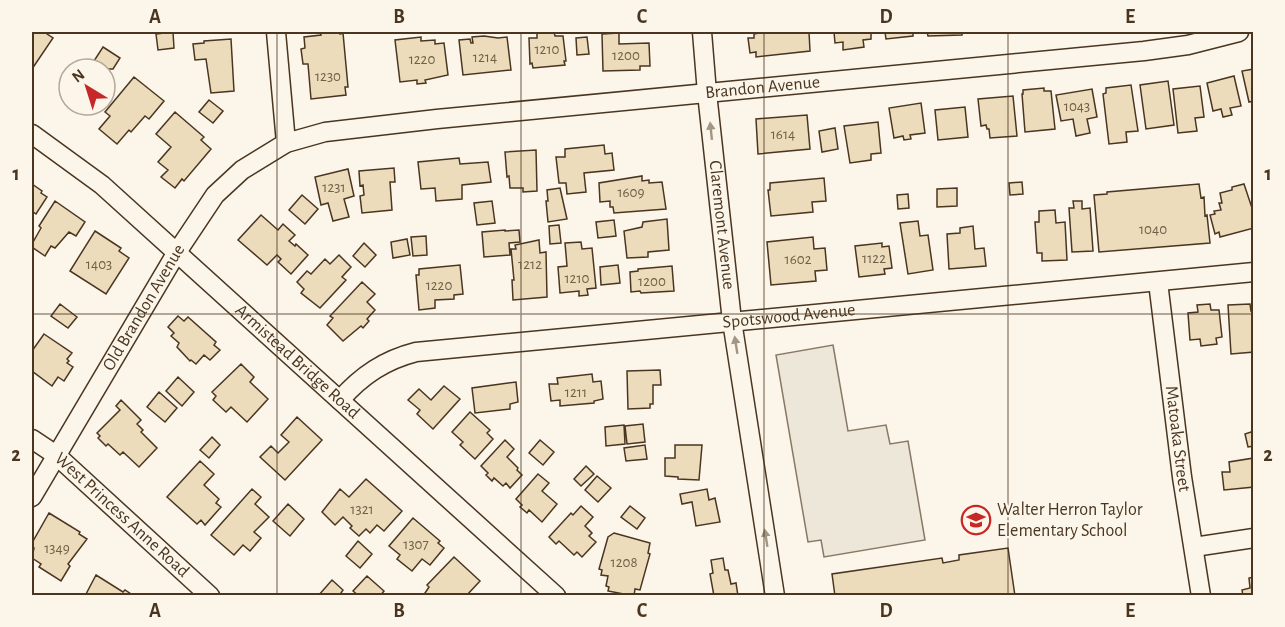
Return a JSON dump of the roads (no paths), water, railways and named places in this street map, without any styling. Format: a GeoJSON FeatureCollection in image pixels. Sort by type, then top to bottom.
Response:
{"type":"FeatureCollection","features":[{"type":"Feature","properties":{"kind":"street"},"geometry":{"type":"LineString","coordinates":[[276,32],[286,143]]}},
{"type":"Feature","properties":{"kind":"street","name":"Claremont Avenue"},"geometry":{"type":"LineString","coordinates":[[702,32],[706,93],[732,321],[775,596]]}},
{"type":"Feature","properties":{"kind":"street","name":"Brandon Avenue"},"geometry":{"type":"LineString","coordinates":[[286,143],[325,132],[437,118],[1144,51],[1188,45],[1239,32]]}},
{"type":"Feature","properties":{"kind":"street","name":"Armistead Bridge Road"},"geometry":{"type":"LineString","coordinates":[[32,134],[102,185],[556,596]]}},
{"type":"Feature","properties":{"kind":"street","name":"Old Brandon Avenue"},"geometry":{"type":"LineString","coordinates":[[32,497],[177,252],[215,195],[242,170],[286,143]]}},
{"type":"Feature","properties":{"kind":"street","name":"Spotswood Avenue"},"geometry":{"type":"LineString","coordinates":[[340,400],[374,368],[396,357],[416,352],[1254,272]]}},
{"type":"Feature","properties":{"kind":"street","name":"Matoaka Street"},"geometry":{"type":"LineString","coordinates":[[1158,282],[1182,477],[1201,596]]}},
{"type":"Feature","properties":{"kind":"street","name":"West Princess Anne Road"},"geometry":{"type":"LineString","coordinates":[[32,438],[56,455],[210,596]]}},
{"type":"Feature","properties":{"kind":"street"},"geometry":{"type":"LineString","coordinates":[[1194,547],[1254,537]]}},
{"type":"Feature","properties":{"kind":"place","name":"Walter Herron Taylor Elementary School"},"geometry":{"type":"Point","coordinates":[976,520]}}]}
